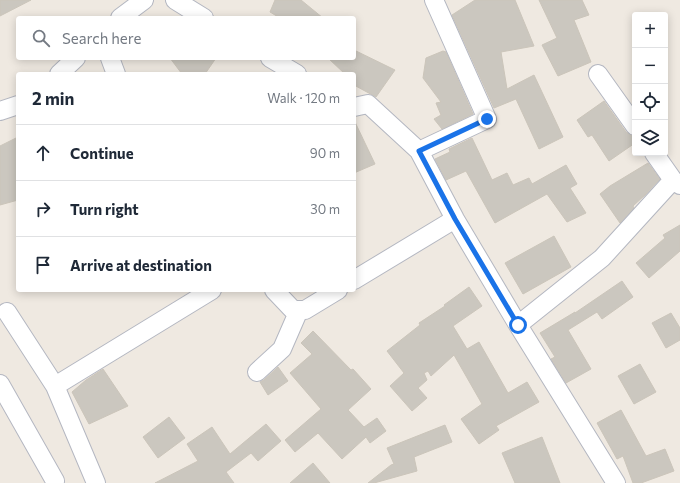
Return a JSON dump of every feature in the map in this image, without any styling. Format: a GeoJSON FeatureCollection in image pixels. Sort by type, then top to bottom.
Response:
{"type":"FeatureCollection","features":[{"type":"Feature","properties":{"kind":"street"},"geometry":{"type":"LineString","coordinates":[[123,16],[144,0]]}},
{"type":"Feature","properties":{"kind":"street"},"geometry":{"type":"LineString","coordinates":[[175,0],[201,16]]}},
{"type":"Feature","properties":{"kind":"street"},"geometry":{"type":"LineString","coordinates":[[419,151],[487,119],[434,0]]}},
{"type":"Feature","properties":{"kind":"street"},"geometry":{"type":"LineString","coordinates":[[61,72],[74,60]]}},
{"type":"Feature","properties":{"kind":"street"},"geometry":{"type":"LineString","coordinates":[[111,60],[115,72]]}},
{"type":"Feature","properties":{"kind":"street"},"geometry":{"type":"LineString","coordinates":[[273,60],[293,72]]}},
{"type":"Feature","properties":{"kind":"street"},"geometry":{"type":"LineString","coordinates":[[598,74],[632,122]]}},
{"type":"Feature","properties":{"kind":"street"},"geometry":{"type":"LineString","coordinates":[[356,107],[368,104],[419,151],[455,219],[518,325],[616,483]]}},
{"type":"Feature","properties":{"kind":"street"},"geometry":{"type":"LineString","coordinates":[[0,110],[16,106]]}},
{"type":"Feature","properties":{"kind":"street"},"geometry":{"type":"LineString","coordinates":[[518,325],[602,258],[677,183],[656,156]]}},
{"type":"Feature","properties":{"kind":"street"},"geometry":{"type":"LineString","coordinates":[[356,279],[455,219]]}},
{"type":"Feature","properties":{"kind":"street"},"geometry":{"type":"LineString","coordinates":[[55,386],[209,292]]}},
{"type":"Feature","properties":{"kind":"street"},"geometry":{"type":"LineString","coordinates":[[276,292],[293,310],[305,310],[335,292]]}},
{"type":"Feature","properties":{"kind":"street"},"geometry":{"type":"LineString","coordinates":[[257,372],[282,349],[299,310]]}},
{"type":"Feature","properties":{"kind":"street"},"geometry":{"type":"LineString","coordinates":[[7,312],[55,386],[96,483]]}},
{"type":"Feature","properties":{"kind":"street"},"geometry":{"type":"LineString","coordinates":[[0,384],[55,481]]}},
{"type":"Feature","properties":{"kind":"building"},"geometry":{"type":"Polygon","coordinates":[[[0,0],[31,0],[0,16],[0,0]]]}},
{"type":"Feature","properties":{"kind":"building"},"geometry":{"type":"Polygon","coordinates":[[[275,0],[301,0],[321,16],[277,16],[270,12],[275,0]]]}},
{"type":"Feature","properties":{"kind":"building"},"geometry":{"type":"Polygon","coordinates":[[[475,0],[515,0],[534,46],[501,52],[507,89],[534,75],[563,137],[539,149],[516,99],[494,108],[452,15],[475,0]]]}},
{"type":"Feature","properties":{"kind":"building"},"geometry":{"type":"Polygon","coordinates":[[[539,0],[582,0],[589,15],[574,20],[591,62],[558,76],[542,45],[557,38],[539,0]]]}},
{"type":"Feature","properties":{"kind":"building"},"geometry":{"type":"Polygon","coordinates":[[[356,51],[395,70],[376,97],[356,86],[356,72],[343,72],[330,60],[356,60],[356,51]]]}},
{"type":"Feature","properties":{"kind":"building"},"geometry":{"type":"Polygon","coordinates":[[[443,51],[446,52],[473,114],[442,129],[434,119],[441,115],[436,103],[441,102],[423,78],[426,58],[443,51]]]}},
{"type":"Feature","properties":{"kind":"building"},"geometry":{"type":"Polygon","coordinates":[[[172,60],[215,60],[206,72],[180,72],[172,60]]]}},
{"type":"Feature","properties":{"kind":"building"},"geometry":{"type":"Polygon","coordinates":[[[604,101],[626,132],[632,135],[632,145],[609,161],[592,135],[588,137],[577,120],[604,101]]]}},
{"type":"Feature","properties":{"kind":"building"},"geometry":{"type":"Polygon","coordinates":[[[356,124],[375,164],[356,172],[356,124]]]}},
{"type":"Feature","properties":{"kind":"building"},"geometry":{"type":"Polygon","coordinates":[[[16,138],[16,201],[0,205],[0,146],[16,138]]]}},
{"type":"Feature","properties":{"kind":"building"},"geometry":{"type":"Polygon","coordinates":[[[472,138],[492,180],[507,173],[513,185],[529,178],[532,184],[566,165],[577,184],[570,188],[586,213],[567,222],[547,194],[495,223],[466,171],[446,180],[435,159],[450,152],[449,149],[472,138]]]}},
{"type":"Feature","properties":{"kind":"building"},"geometry":{"type":"Polygon","coordinates":[[[648,163],[660,179],[633,206],[634,208],[620,223],[600,194],[610,186],[648,163]]]}},
{"type":"Feature","properties":{"kind":"building"},"geometry":{"type":"Polygon","coordinates":[[[680,225],[680,251],[649,278],[636,263],[665,238],[663,235],[680,225]]]}},
{"type":"Feature","properties":{"kind":"building"},"geometry":{"type":"Polygon","coordinates":[[[554,236],[571,267],[523,294],[505,263],[554,236]]]}},
{"type":"Feature","properties":{"kind":"building"},"geometry":{"type":"Polygon","coordinates":[[[622,281],[633,297],[602,319],[597,312],[568,330],[591,369],[566,383],[551,359],[555,357],[540,333],[575,313],[622,281]]]}},
{"type":"Feature","properties":{"kind":"building"},"geometry":{"type":"Polygon","coordinates":[[[469,287],[482,306],[453,326],[467,349],[479,342],[508,393],[527,382],[539,402],[496,426],[499,430],[479,444],[461,419],[482,404],[454,355],[431,376],[428,371],[424,373],[427,380],[418,388],[427,398],[412,411],[390,386],[404,373],[387,351],[420,325],[419,323],[445,306],[444,305],[469,287]]]}},
{"type":"Feature","properties":{"kind":"building"},"geometry":{"type":"Polygon","coordinates":[[[671,313],[680,328],[680,340],[666,348],[652,323],[671,313]]]}},
{"type":"Feature","properties":{"kind":"building"},"geometry":{"type":"Polygon","coordinates":[[[313,331],[351,370],[353,369],[371,389],[348,410],[364,427],[377,418],[386,431],[370,443],[366,437],[342,459],[318,433],[295,452],[285,440],[321,409],[290,373],[312,354],[301,343],[313,331]]]}},
{"type":"Feature","properties":{"kind":"building"},"geometry":{"type":"Polygon","coordinates":[[[640,364],[656,392],[634,404],[618,376],[640,364]]]}},
{"type":"Feature","properties":{"kind":"building"},"geometry":{"type":"Polygon","coordinates":[[[278,367],[288,381],[268,395],[260,382],[278,367]]]}},
{"type":"Feature","properties":{"kind":"building"},"geometry":{"type":"Polygon","coordinates":[[[103,369],[128,406],[89,424],[72,392],[86,380],[103,369]]]}},
{"type":"Feature","properties":{"kind":"building"},"geometry":{"type":"Polygon","coordinates":[[[621,410],[646,456],[665,449],[674,471],[641,483],[633,483],[623,456],[617,459],[597,423],[621,410]]]}},
{"type":"Feature","properties":{"kind":"building"},"geometry":{"type":"Polygon","coordinates":[[[169,417],[185,438],[158,458],[143,437],[169,417]]]}},
{"type":"Feature","properties":{"kind":"building"},"geometry":{"type":"Polygon","coordinates":[[[266,424],[281,441],[258,461],[251,453],[226,472],[234,483],[155,483],[198,461],[187,444],[212,427],[230,454],[266,424]]]}},
{"type":"Feature","properties":{"kind":"building"},"geometry":{"type":"Polygon","coordinates":[[[445,425],[452,442],[414,457],[417,471],[374,483],[368,483],[394,464],[387,448],[445,425]]]}},
{"type":"Feature","properties":{"kind":"building"},"geometry":{"type":"Polygon","coordinates":[[[542,437],[560,483],[515,483],[502,453],[542,437]]]}},
{"type":"Feature","properties":{"kind":"building"},"geometry":{"type":"Polygon","coordinates":[[[313,463],[330,483],[290,483],[313,463]]]}},
{"type":"Feature","properties":{"kind":"route"},"geometry":{"type":"LineString","coordinates":[[487,119],[419,151],[455,219],[518,325]]}}]}
